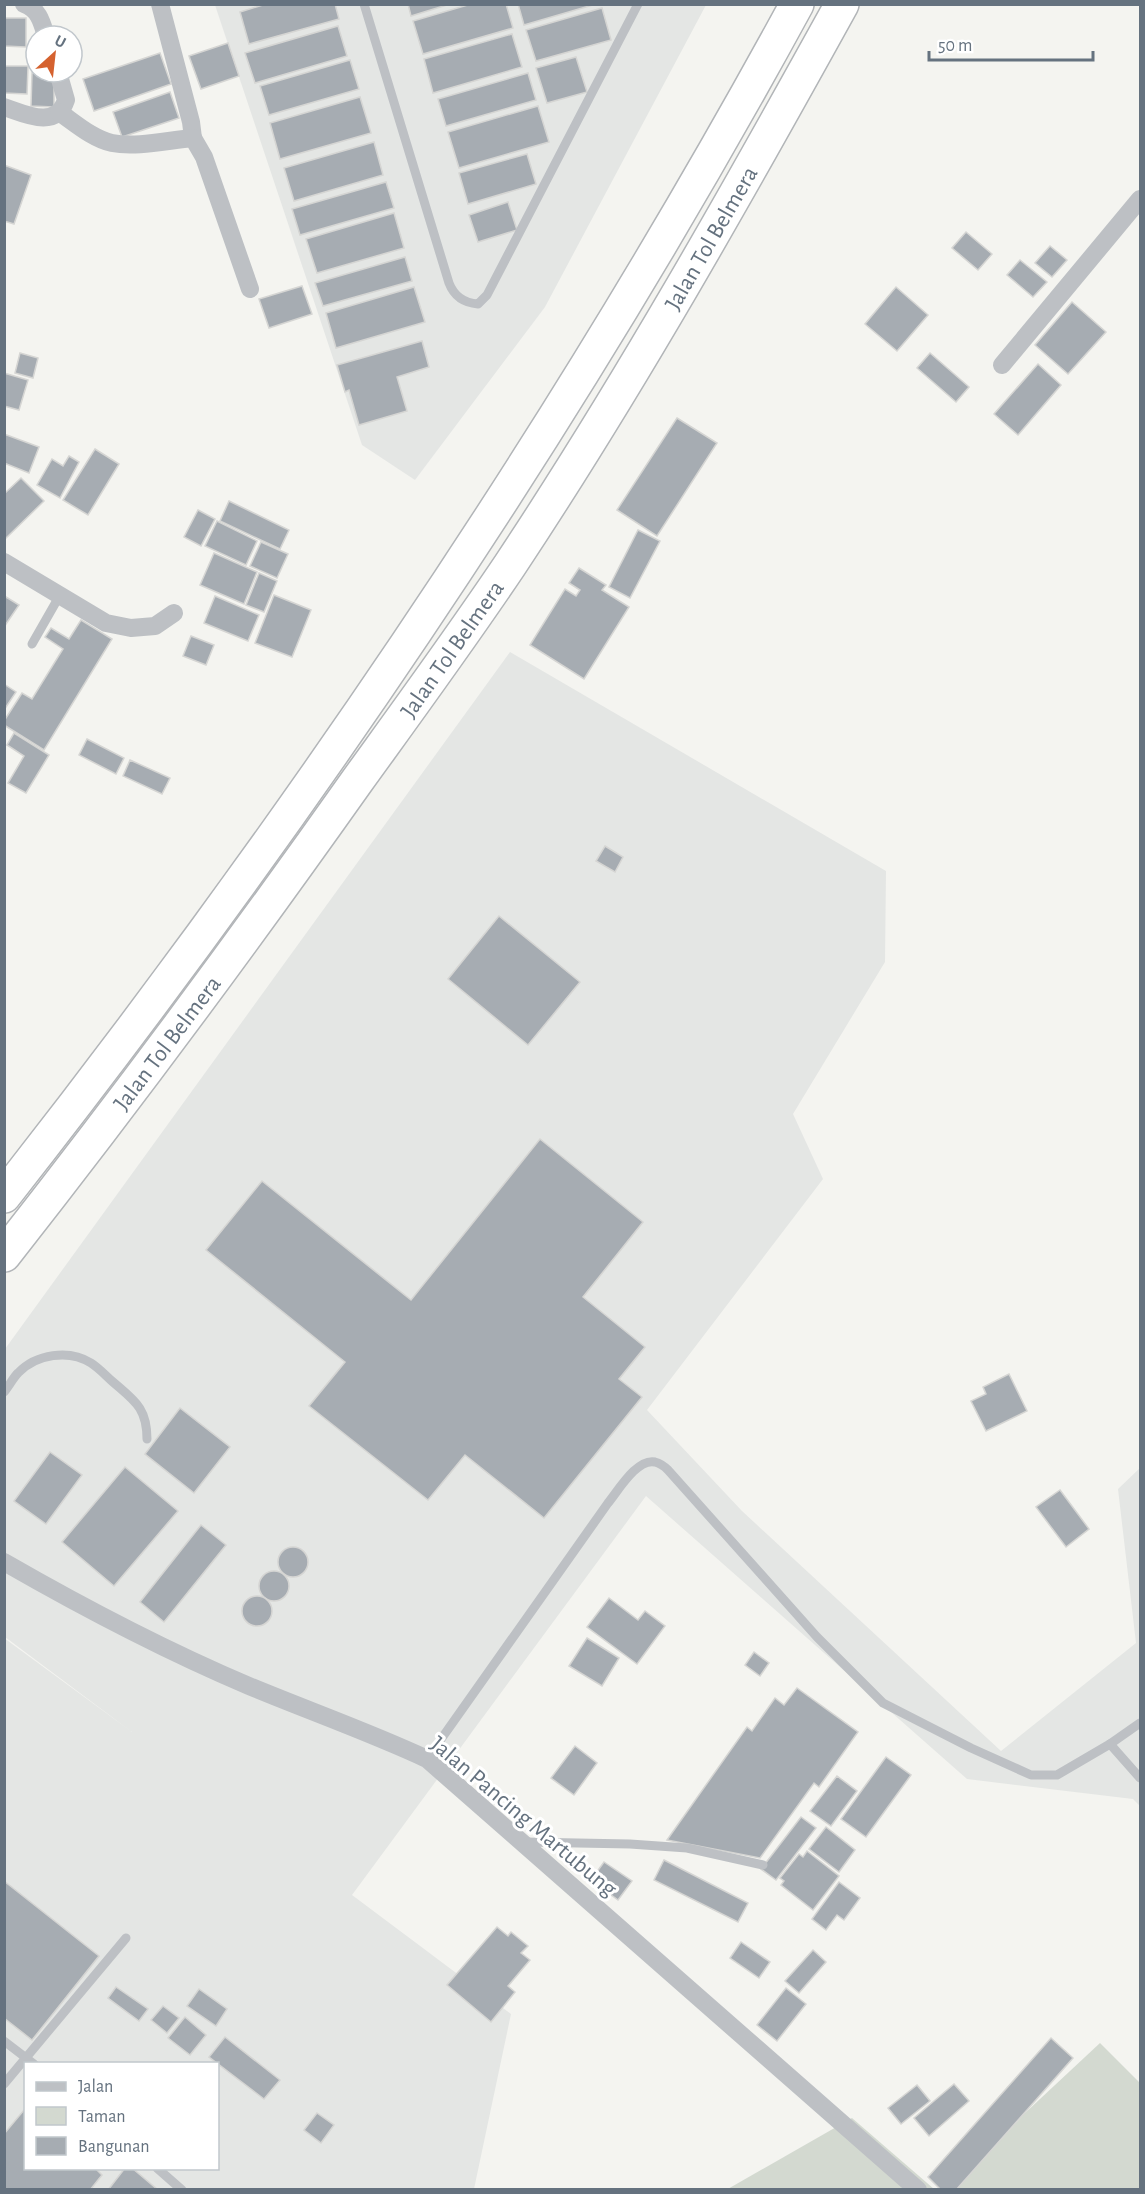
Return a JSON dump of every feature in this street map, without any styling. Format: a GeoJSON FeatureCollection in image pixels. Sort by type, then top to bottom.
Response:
{"type":"FeatureCollection","features":[{"type":"Feature","properties":{"kind":"highway","name":"Jalan Tol Belmera"},"geometry":{"type":"LineString","coordinates":[[4,1196],[191,951],[442,594],[600,348],[697,185],[797,4]]}},
{"type":"Feature","properties":{"kind":"highway","name":"Jalan Tol Belmera"},"geometry":{"type":"LineString","coordinates":[[4,1255],[187,1018],[271,904],[511,563],[685,285],[842,4]]}},
{"type":"Feature","properties":{"kind":"street"},"geometry":{"type":"LineString","coordinates":[[24,4],[39,15],[42,24]]}},
{"type":"Feature","properties":{"kind":"street"},"geometry":{"type":"LineString","coordinates":[[160,4],[191,122],[193,138],[204,157],[250,289]]}},
{"type":"Feature","properties":{"kind":"street"},"geometry":{"type":"LineString","coordinates":[[4,106],[42,119],[50,117],[59,112],[66,100],[61,84]]}},
{"type":"Feature","properties":{"kind":"street"},"geometry":{"type":"LineString","coordinates":[[59,112],[95,136],[112,143],[132,144],[193,138]]}},
{"type":"Feature","properties":{"kind":"street"},"geometry":{"type":"LineString","coordinates":[[1002,365],[1140,199]]}},
{"type":"Feature","properties":{"kind":"street"},"geometry":{"type":"LineString","coordinates":[[7,570],[60,595],[106,623],[131,628],[154,626],[174,614]]}},
{"type":"Feature","properties":{"kind":"street","name":"Jalan Pancing Martubung"},"geometry":{"type":"LineString","coordinates":[[4,1562],[128,1631],[168,1650],[427,1759],[918,2190]]}},
{"type":"Feature","properties":{"kind":"lane"},"geometry":{"type":"LineString","coordinates":[[364,4],[452,292],[469,303],[478,304],[487,295],[638,4]]}},
{"type":"Feature","properties":{"kind":"lane"},"geometry":{"type":"LineString","coordinates":[[32,644],[60,595]]}},
{"type":"Feature","properties":{"kind":"lane"},"geometry":{"type":"LineString","coordinates":[[4,1392],[18,1372],[34,1362],[49,1355],[76,1356],[91,1363],[136,1402],[147,1421],[147,1439]]}},
{"type":"Feature","properties":{"kind":"lane"},"geometry":{"type":"LineString","coordinates":[[427,1759],[608,1503],[638,1467],[645,1462],[655,1462],[668,1470],[817,1637],[884,1702],[971,1748],[1031,1775],[1057,1774],[1110,1744],[1140,1722]]}},
{"type":"Feature","properties":{"kind":"lane"},"geometry":{"type":"LineString","coordinates":[[1110,1744],[1140,1778]]}},
{"type":"Feature","properties":{"kind":"lane"},"geometry":{"type":"LineString","coordinates":[[522,1842],[630,1844],[687,1848],[763,1865]]}},
{"type":"Feature","properties":{"kind":"lane"},"geometry":{"type":"LineString","coordinates":[[4,2041],[30,2061],[126,1938]]}},
{"type":"Feature","properties":{"kind":"lane"},"geometry":{"type":"LineString","coordinates":[[4,2084],[24,2066]]}},
{"type":"Feature","properties":{"kind":"lane"},"geometry":{"type":"LineString","coordinates":[[158,2170],[182,2190]]}},
{"type":"Feature","properties":{"kind":"shaded area"},"geometry":{"type":"Polygon","coordinates":[[[215,5],[706,5],[545,307],[415,480],[362,445],[215,5]]]}},
{"type":"Feature","properties":{"kind":"shaded area"},"geometry":{"type":"Polygon","coordinates":[[[510,652],[886,871],[885,962],[793,1114],[823,1179],[647,1410],[742,1511],[1001,1751],[1136,1643],[1118,1489],[1140,1468],[1140,1806],[1133,1799],[967,1779],[646,1496],[352,1895],[511,2014],[474,2189],[5,2189],[4,1638],[132,1732],[5,1637],[5,1349],[510,652]]]}},
{"type":"Feature","properties":{"kind":"green space"},"geometry":{"type":"Polygon","coordinates":[[[1100,2043],[1140,2083],[1140,2189],[957,2189],[1025,2113],[1100,2043]]]}},
{"type":"Feature","properties":{"kind":"green space"},"geometry":{"type":"Polygon","coordinates":[[[852,2118],[934,2189],[726,2190],[852,2118]]]}},
{"type":"Feature","properties":{"kind":"building"},"geometry":{"type":"Polygon","coordinates":[[[266,4],[335,4],[339,19],[249,44],[240,12],[266,4]]]}},
{"type":"Feature","properties":{"kind":"building"},"geometry":{"type":"Polygon","coordinates":[[[408,4],[450,4],[411,16],[408,4]]]}},
{"type":"Feature","properties":{"kind":"building"},"geometry":{"type":"Polygon","coordinates":[[[471,4],[506,4],[513,28],[423,54],[413,21],[471,4]]]}},
{"type":"Feature","properties":{"kind":"building"},"geometry":{"type":"Polygon","coordinates":[[[518,4],[596,4],[524,25],[518,4]]]}},
{"type":"Feature","properties":{"kind":"building"},"geometry":{"type":"Polygon","coordinates":[[[602,8],[611,40],[536,61],[526,30],[602,8]]]}},
{"type":"Feature","properties":{"kind":"building"},"geometry":{"type":"Polygon","coordinates":[[[4,18],[26,18],[24,47],[4,46],[4,18]]]}},
{"type":"Feature","properties":{"kind":"building"},"geometry":{"type":"Polygon","coordinates":[[[338,26],[347,56],[255,83],[245,53],[338,26]]]}},
{"type":"Feature","properties":{"kind":"building"},"geometry":{"type":"Polygon","coordinates":[[[512,34],[522,67],[433,93],[424,59],[512,34]]]}},
{"type":"Feature","properties":{"kind":"building"},"geometry":{"type":"Polygon","coordinates":[[[228,43],[239,76],[201,89],[189,56],[228,43]]]}},
{"type":"Feature","properties":{"kind":"building"},"geometry":{"type":"Polygon","coordinates":[[[160,53],[171,84],[94,111],[84,79],[160,53]]]}},
{"type":"Feature","properties":{"kind":"building"},"geometry":{"type":"Polygon","coordinates":[[[576,57],[587,92],[547,103],[536,68],[576,57]]]}},
{"type":"Feature","properties":{"kind":"building"},"geometry":{"type":"Polygon","coordinates":[[[350,60],[359,89],[269,115],[260,86],[350,60]]]}},
{"type":"Feature","properties":{"kind":"building"},"geometry":{"type":"Polygon","coordinates":[[[4,66],[24,66],[24,84],[27,84],[27,94],[4,93],[4,66]]]}},
{"type":"Feature","properties":{"kind":"building"},"geometry":{"type":"Polygon","coordinates":[[[528,73],[536,100],[446,126],[438,99],[528,73]]]}},
{"type":"Feature","properties":{"kind":"building"},"geometry":{"type":"Polygon","coordinates":[[[32,84],[54,84],[54,107],[31,106],[32,84]]]}},
{"type":"Feature","properties":{"kind":"building"},"geometry":{"type":"Polygon","coordinates":[[[170,92],[179,118],[122,137],[113,112],[170,92]]]}},
{"type":"Feature","properties":{"kind":"building"},"geometry":{"type":"Polygon","coordinates":[[[360,97],[371,133],[280,159],[270,123],[360,97]]]}},
{"type":"Feature","properties":{"kind":"building"},"geometry":{"type":"Polygon","coordinates":[[[538,106],[549,142],[459,168],[448,132],[538,106]]]}},
{"type":"Feature","properties":{"kind":"building"},"geometry":{"type":"Polygon","coordinates":[[[374,142],[383,175],[294,201],[284,168],[374,142]]]}},
{"type":"Feature","properties":{"kind":"building"},"geometry":{"type":"Polygon","coordinates":[[[527,154],[536,184],[468,204],[459,173],[527,154]]]}},
{"type":"Feature","properties":{"kind":"building"},"geometry":{"type":"Polygon","coordinates":[[[4,165],[31,175],[14,224],[4,221],[4,165]]]}},
{"type":"Feature","properties":{"kind":"building"},"geometry":{"type":"Polygon","coordinates":[[[386,182],[394,208],[300,235],[292,209],[386,182]]]}},
{"type":"Feature","properties":{"kind":"building"},"geometry":{"type":"Polygon","coordinates":[[[508,202],[517,230],[478,242],[469,215],[508,202]]]}},
{"type":"Feature","properties":{"kind":"building"},"geometry":{"type":"Polygon","coordinates":[[[394,213],[404,248],[317,273],[306,239],[394,213]]]}},
{"type":"Feature","properties":{"kind":"building"},"geometry":{"type":"Polygon","coordinates":[[[966,232],[992,254],[978,270],[952,248],[966,232]]]}},
{"type":"Feature","properties":{"kind":"building"},"geometry":{"type":"Polygon","coordinates":[[[1050,246],[1067,260],[1052,277],[1035,263],[1050,246]]]}},
{"type":"Feature","properties":{"kind":"building"},"geometry":{"type":"Polygon","coordinates":[[[405,257],[412,281],[323,306],[315,283],[405,257]]]}},
{"type":"Feature","properties":{"kind":"building"},"geometry":{"type":"Polygon","coordinates":[[[1020,260],[1047,282],[1033,297],[1007,275],[1020,260]]]}},
{"type":"Feature","properties":{"kind":"building"},"geometry":{"type":"Polygon","coordinates":[[[302,286],[312,314],[269,328],[259,299],[302,286]]]}},
{"type":"Feature","properties":{"kind":"building"},"geometry":{"type":"Polygon","coordinates":[[[414,287],[425,322],[336,348],[326,313],[414,287]]]}},
{"type":"Feature","properties":{"kind":"building"},"geometry":{"type":"Polygon","coordinates":[[[896,287],[928,315],[897,351],[865,324],[896,287]]]}},
{"type":"Feature","properties":{"kind":"building"},"geometry":{"type":"Polygon","coordinates":[[[1072,302],[1106,332],[1068,374],[1035,345],[1072,302]]]}},
{"type":"Feature","properties":{"kind":"building"},"geometry":{"type":"Polygon","coordinates":[[[422,341],[429,367],[397,377],[407,411],[359,425],[349,390],[345,392],[337,365],[422,341]]]}},
{"type":"Feature","properties":{"kind":"building"},"geometry":{"type":"Polygon","coordinates":[[[20,353],[38,358],[33,378],[15,373],[20,353]]]}},
{"type":"Feature","properties":{"kind":"building"},"geometry":{"type":"Polygon","coordinates":[[[930,353],[969,387],[956,402],[917,368],[930,353]]]}},
{"type":"Feature","properties":{"kind":"building"},"geometry":{"type":"Polygon","coordinates":[[[1038,364],[1061,385],[1018,435],[994,414],[1038,364]]]}},
{"type":"Feature","properties":{"kind":"building"},"geometry":{"type":"Polygon","coordinates":[[[4,373],[28,380],[19,410],[4,406],[4,373]]]}},
{"type":"Feature","properties":{"kind":"building"},"geometry":{"type":"Polygon","coordinates":[[[677,418],[717,443],[657,536],[617,510],[677,418]]]}},
{"type":"Feature","properties":{"kind":"building"},"geometry":{"type":"Polygon","coordinates":[[[4,434],[39,447],[29,473],[4,463],[4,434]]]}},
{"type":"Feature","properties":{"kind":"building"},"geometry":{"type":"Polygon","coordinates":[[[95,449],[119,464],[88,515],[63,500],[95,449]]]}},
{"type":"Feature","properties":{"kind":"building"},"geometry":{"type":"Polygon","coordinates":[[[69,456],[79,462],[60,498],[37,485],[52,459],[63,466],[69,456]]]}},
{"type":"Feature","properties":{"kind":"building"},"geometry":{"type":"Polygon","coordinates":[[[21,478],[44,501],[5,539],[4,494],[21,478]]]}},
{"type":"Feature","properties":{"kind":"building"},"geometry":{"type":"Polygon","coordinates":[[[229,501],[289,530],[280,549],[220,521],[229,501]]]}},
{"type":"Feature","properties":{"kind":"building"},"geometry":{"type":"Polygon","coordinates":[[[198,510],[215,519],[201,546],[184,537],[198,510]]]}},
{"type":"Feature","properties":{"kind":"building"},"geometry":{"type":"Polygon","coordinates":[[[217,521],[257,541],[246,565],[205,546],[217,521]]]}},
{"type":"Feature","properties":{"kind":"building"},"geometry":{"type":"Polygon","coordinates":[[[638,530],[660,541],[630,598],[609,587],[638,530]]]}},
{"type":"Feature","properties":{"kind":"building"},"geometry":{"type":"Polygon","coordinates":[[[261,542],[288,554],[277,578],[250,566],[261,542]]]}},
{"type":"Feature","properties":{"kind":"building"},"geometry":{"type":"Polygon","coordinates":[[[214,553],[257,572],[244,604],[200,585],[214,553]]]}},
{"type":"Feature","properties":{"kind":"building"},"geometry":{"type":"Polygon","coordinates":[[[579,568],[606,585],[602,590],[629,607],[584,679],[530,645],[565,589],[576,596],[580,590],[569,583],[579,568]]]}},
{"type":"Feature","properties":{"kind":"building"},"geometry":{"type":"Polygon","coordinates":[[[259,573],[277,581],[264,612],[246,605],[259,573]]]}},
{"type":"Feature","properties":{"kind":"building"},"geometry":{"type":"Polygon","coordinates":[[[274,595],[311,610],[292,657],[255,643],[274,595]]]}},
{"type":"Feature","properties":{"kind":"building"},"geometry":{"type":"Polygon","coordinates":[[[215,596],[259,615],[248,641],[204,623],[215,596]]]}},
{"type":"Feature","properties":{"kind":"building"},"geometry":{"type":"Polygon","coordinates":[[[6,597],[19,605],[4,627],[4,599],[6,597]]]}},
{"type":"Feature","properties":{"kind":"building"},"geometry":{"type":"Polygon","coordinates":[[[81,620],[112,639],[44,750],[4,725],[4,721],[22,693],[32,699],[63,649],[45,637],[51,628],[69,639],[81,620]]]}},
{"type":"Feature","properties":{"kind":"building"},"geometry":{"type":"Polygon","coordinates":[[[191,636],[214,645],[206,665],[183,656],[191,636]]]}},
{"type":"Feature","properties":{"kind":"building"},"geometry":{"type":"Polygon","coordinates":[[[4,684],[16,692],[4,710],[4,684]]]}},
{"type":"Feature","properties":{"kind":"building"},"geometry":{"type":"Polygon","coordinates":[[[14,733],[49,755],[26,793],[8,783],[24,756],[7,745],[14,733]]]}},
{"type":"Feature","properties":{"kind":"building"},"geometry":{"type":"Polygon","coordinates":[[[87,739],[124,758],[116,774],[79,755],[87,739]]]}},
{"type":"Feature","properties":{"kind":"building"},"geometry":{"type":"Polygon","coordinates":[[[130,760],[170,778],[162,794],[123,776],[130,760]]]}},
{"type":"Feature","properties":{"kind":"building"},"geometry":{"type":"Polygon","coordinates":[[[605,846],[623,857],[615,872],[596,861],[605,846]]]}},
{"type":"Feature","properties":{"kind":"building"},"geometry":{"type":"Polygon","coordinates":[[[499,916],[580,982],[528,1045],[448,979],[499,916]]]}},
{"type":"Feature","properties":{"kind":"building"},"geometry":{"type":"Polygon","coordinates":[[[540,1139],[643,1222],[583,1297],[645,1347],[619,1379],[642,1397],[544,1518],[465,1455],[428,1500],[309,1406],[345,1362],[206,1250],[262,1181],[411,1300],[540,1139]]]}},
{"type":"Feature","properties":{"kind":"building"},"geometry":{"type":"Polygon","coordinates":[[[1009,1374],[1027,1411],[986,1431],[971,1401],[986,1394],[983,1387],[1009,1374]]]}},
{"type":"Feature","properties":{"kind":"building"},"geometry":{"type":"Polygon","coordinates":[[[180,1408],[230,1447],[194,1493],[145,1454],[180,1408]]]}},
{"type":"Feature","properties":{"kind":"building"},"geometry":{"type":"Polygon","coordinates":[[[50,1452],[82,1475],[46,1524],[14,1501],[50,1452]]]}},
{"type":"Feature","properties":{"kind":"building"},"geometry":{"type":"Polygon","coordinates":[[[125,1467],[178,1511],[114,1586],[62,1542],[125,1467]]]}},
{"type":"Feature","properties":{"kind":"building"},"geometry":{"type":"Polygon","coordinates":[[[1060,1490],[1089,1529],[1066,1547],[1036,1507],[1060,1490]]]}},
{"type":"Feature","properties":{"kind":"building"},"geometry":{"type":"Polygon","coordinates":[[[201,1525],[226,1545],[164,1622],[140,1602],[201,1525]]]}},
{"type":"Feature","properties":{"kind":"building"},"geometry":{"type":"Polygon","coordinates":[[[293,1547],[303,1552],[308,1562],[303,1572],[293,1577],[283,1572],[278,1562],[283,1552],[293,1547]]]}},
{"type":"Feature","properties":{"kind":"building"},"geometry":{"type":"Polygon","coordinates":[[[274,1571],[284,1576],[289,1586],[284,1596],[274,1601],[264,1596],[259,1586],[264,1576],[274,1571]]]}},
{"type":"Feature","properties":{"kind":"building"},"geometry":{"type":"Polygon","coordinates":[[[257,1596],[267,1601],[272,1611],[267,1621],[257,1626],[247,1621],[242,1611],[247,1601],[257,1596]]]}},
{"type":"Feature","properties":{"kind":"building"},"geometry":{"type":"Polygon","coordinates":[[[609,1598],[638,1620],[645,1611],[665,1626],[637,1664],[587,1627],[609,1598]]]}},
{"type":"Feature","properties":{"kind":"building"},"geometry":{"type":"Polygon","coordinates":[[[587,1638],[619,1658],[602,1686],[569,1666],[587,1638]]]}},
{"type":"Feature","properties":{"kind":"building"},"geometry":{"type":"Polygon","coordinates":[[[754,1652],[769,1663],[760,1676],[745,1665],[754,1652]]]}},
{"type":"Feature","properties":{"kind":"building"},"geometry":{"type":"Polygon","coordinates":[[[797,1688],[858,1732],[819,1787],[814,1783],[760,1858],[667,1840],[747,1727],[752,1731],[775,1698],[784,1705],[797,1688]]]}},
{"type":"Feature","properties":{"kind":"building"},"geometry":{"type":"Polygon","coordinates":[[[575,1746],[597,1763],[574,1795],[551,1778],[575,1746]]]}},
{"type":"Feature","properties":{"kind":"building"},"geometry":{"type":"Polygon","coordinates":[[[886,1757],[911,1775],[866,1837],[841,1819],[886,1757]]]}},
{"type":"Feature","properties":{"kind":"building"},"geometry":{"type":"Polygon","coordinates":[[[837,1776],[857,1791],[831,1826],[810,1811],[837,1776]]]}},
{"type":"Feature","properties":{"kind":"building"},"geometry":{"type":"Polygon","coordinates":[[[801,1817],[816,1828],[776,1880],[761,1869],[801,1817]]]}},
{"type":"Feature","properties":{"kind":"building"},"geometry":{"type":"Polygon","coordinates":[[[826,1827],[855,1850],[839,1872],[809,1849],[826,1827]]]}},
{"type":"Feature","properties":{"kind":"building"},"geometry":{"type":"Polygon","coordinates":[[[807,1851],[839,1876],[813,1910],[781,1885],[784,1881],[780,1878],[799,1854],[803,1857],[807,1851]]]}},
{"type":"Feature","properties":{"kind":"building"},"geometry":{"type":"Polygon","coordinates":[[[664,1860],[748,1903],[738,1922],[654,1880],[664,1860]]]}},
{"type":"Feature","properties":{"kind":"building"},"geometry":{"type":"Polygon","coordinates":[[[604,1862],[632,1881],[618,1900],[591,1880],[604,1862]]]}},
{"type":"Feature","properties":{"kind":"building"},"geometry":{"type":"Polygon","coordinates":[[[4,1881],[99,1956],[32,2040],[4,2018],[4,1881]]]}},
{"type":"Feature","properties":{"kind":"building"},"geometry":{"type":"Polygon","coordinates":[[[839,1882],[860,1898],[844,1920],[837,1915],[826,1930],[812,1919],[839,1882]]]}},
{"type":"Feature","properties":{"kind":"building"},"geometry":{"type":"Polygon","coordinates":[[[497,1927],[508,1936],[511,1932],[528,1946],[521,1953],[530,1960],[508,1986],[515,1992],[491,2022],[447,1985],[497,1927]]]}},
{"type":"Feature","properties":{"kind":"building"},"geometry":{"type":"Polygon","coordinates":[[[741,1942],[770,1962],[759,1978],[730,1958],[741,1942]]]}},
{"type":"Feature","properties":{"kind":"building"},"geometry":{"type":"Polygon","coordinates":[[[813,1950],[826,1962],[799,1993],[785,1981],[813,1950]]]}},
{"type":"Feature","properties":{"kind":"building"},"geometry":{"type":"Polygon","coordinates":[[[116,1987],[148,2009],[139,2021],[108,1998],[116,1987]]]}},
{"type":"Feature","properties":{"kind":"building"},"geometry":{"type":"Polygon","coordinates":[[[786,1988],[806,2004],[777,2041],[757,2025],[786,1988]]]}},
{"type":"Feature","properties":{"kind":"building"},"geometry":{"type":"Polygon","coordinates":[[[199,1989],[227,2009],[216,2026],[187,2006],[199,1989]]]}},
{"type":"Feature","properties":{"kind":"building"},"geometry":{"type":"Polygon","coordinates":[[[163,2006],[179,2018],[167,2033],[151,2020],[163,2006]]]}},
{"type":"Feature","properties":{"kind":"building"},"geometry":{"type":"Polygon","coordinates":[[[185,2017],[206,2035],[190,2055],[168,2038],[185,2017]]]}},
{"type":"Feature","properties":{"kind":"building"},"geometry":{"type":"Polygon","coordinates":[[[225,2037],[280,2080],[264,2099],[219,2065],[219,2062],[209,2057],[225,2037]]]}},
{"type":"Feature","properties":{"kind":"building"},"geometry":{"type":"Polygon","coordinates":[[[1051,2038],[1073,2058],[956,2190],[941,2190],[928,2177],[1051,2038]]]}},
{"type":"Feature","properties":{"kind":"building"},"geometry":{"type":"Polygon","coordinates":[[[954,2084],[969,2101],[929,2136],[914,2118],[954,2084]]]}},
{"type":"Feature","properties":{"kind":"building"},"geometry":{"type":"Polygon","coordinates":[[[917,2085],[930,2101],[901,2124],[888,2108],[917,2085]]]}},
{"type":"Feature","properties":{"kind":"building"},"geometry":{"type":"Polygon","coordinates":[[[24,2110],[24,2170],[97,2170],[102,2175],[90,2190],[4,2190],[4,2134],[24,2110]]]}},
{"type":"Feature","properties":{"kind":"building"},"geometry":{"type":"Polygon","coordinates":[[[317,2113],[334,2125],[321,2143],[304,2130],[317,2113]]]}},
{"type":"Feature","properties":{"kind":"building"},"geometry":{"type":"Polygon","coordinates":[[[123,2170],[134,2170],[158,2190],[108,2190],[123,2170]]]}}]}
